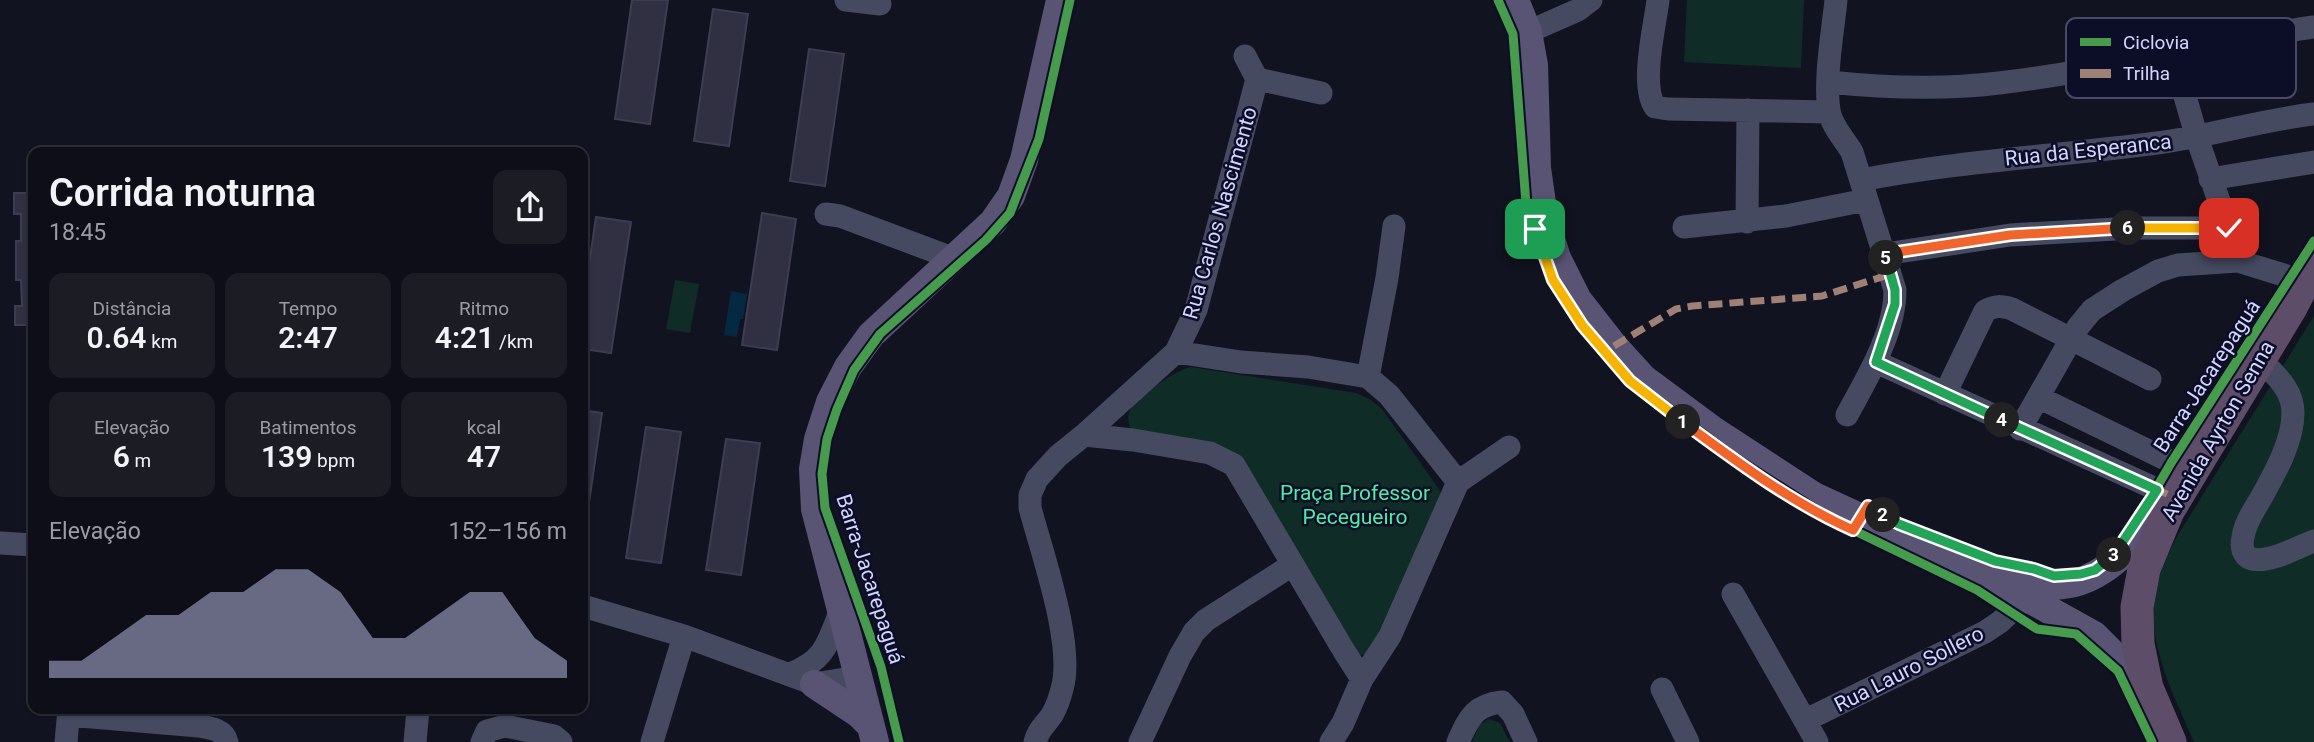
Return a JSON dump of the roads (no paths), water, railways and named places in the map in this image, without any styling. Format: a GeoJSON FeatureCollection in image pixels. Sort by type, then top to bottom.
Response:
{"type":"FeatureCollection","features":[{"type":"Feature","properties":{"kind":"highway","name":"Avenida Ayrton Senna"},"geometry":{"type":"LineString","coordinates":[[2170,742],[2147,688],[2138,644],[2137,607],[2144,569],[2179,493],[2305,284]]}},
{"type":"Feature","properties":{"kind":"main road"},"geometry":{"type":"LineString","coordinates":[[872,734],[815,509],[813,469],[818,439],[825,415],[848,367],[871,335],[993,222],[1011,196],[1024,160],[1060,0]]}},
{"type":"Feature","properties":{"kind":"main road"},"geometry":{"type":"LineString","coordinates":[[1516,0],[1528,32],[1534,65],[1537,168],[1544,218],[1557,258],[1578,300],[1643,378],[1713,430],[1814,496],[1988,576],[2033,590],[2094,635],[2147,688]]}},
{"type":"Feature","properties":{"kind":"main road"},"geometry":{"type":"LineString","coordinates":[[2033,590],[2089,579],[2108,567],[2179,493]]}},
{"type":"Feature","properties":{"kind":"main road"},"geometry":{"type":"LineString","coordinates":[[802,679],[859,714],[872,734]]}},
{"type":"Feature","properties":{"kind":"street"},"geometry":{"type":"LineString","coordinates":[[846,0],[880,4]]}},
{"type":"Feature","properties":{"kind":"street"},"geometry":{"type":"LineString","coordinates":[[1528,32],[1578,10],[1591,0]]}},
{"type":"Feature","properties":{"kind":"street"},"geometry":{"type":"LineString","coordinates":[[1658,0],[1649,85],[1650,101],[1655,107],[1829,112]]}},
{"type":"Feature","properties":{"kind":"street"},"geometry":{"type":"LineString","coordinates":[[1836,0],[1829,112],[1852,152],[1895,290],[1895,304],[1876,362],[1847,415]]}},
{"type":"Feature","properties":{"kind":"street"},"geometry":{"type":"LineString","coordinates":[[2296,29],[2314,26]]}},
{"type":"Feature","properties":{"kind":"street","name":"Rua Carlos Nascimento"},"geometry":{"type":"LineString","coordinates":[[1013,742],[1036,737],[1053,713],[1062,688],[1066,665],[1064,642],[1030,508],[1030,495],[1037,479],[1051,464],[1176,352],[1196,310],[1257,79],[1245,56]]}},
{"type":"Feature","properties":{"kind":"street"},"geometry":{"type":"LineString","coordinates":[[1829,82],[1920,88],[1998,83],[2066,73]]}},
{"type":"Feature","properties":{"kind":"street","name":"Rua Carlos Nascimento"},"geometry":{"type":"LineString","coordinates":[[1257,79],[1321,93]]}},
{"type":"Feature","properties":{"kind":"street"},"geometry":{"type":"LineString","coordinates":[[2186,98],[2238,261]]}},
{"type":"Feature","properties":{"kind":"street"},"geometry":{"type":"LineString","coordinates":[[1747,222],[1748,110]]}},
{"type":"Feature","properties":{"kind":"street","name":"Rua da Esperanca"},"geometry":{"type":"LineString","coordinates":[[1684,227],[1786,216],[1913,171],[2197,138],[2275,119],[2314,114]]}},
{"type":"Feature","properties":{"kind":"street"},"geometry":{"type":"LineString","coordinates":[[2210,179],[2314,162]]}},
{"type":"Feature","properties":{"kind":"street"},"geometry":{"type":"LineString","coordinates":[[826,214],[840,216],[955,259]]}},
{"type":"Feature","properties":{"kind":"street"},"geometry":{"type":"LineString","coordinates":[[1368,377],[1394,226]]}},
{"type":"Feature","properties":{"kind":"street"},"geometry":{"type":"LineString","coordinates":[[1885,254],[2010,235],[2133,228],[2229,228]]}},
{"type":"Feature","properties":{"kind":"street"},"geometry":{"type":"LineString","coordinates":[[2020,429],[2078,327],[2092,310],[2158,271],[2178,265],[2238,261],[2305,284]]}},
{"type":"Feature","properties":{"kind":"street"},"geometry":{"type":"LineString","coordinates":[[1945,394],[1985,311],[2002,306],[2150,379]]}},
{"type":"Feature","properties":{"kind":"street"},"geometry":{"type":"LineString","coordinates":[[1176,352],[1241,362],[1308,367],[1368,377],[1389,395],[1458,482]]}},
{"type":"Feature","properties":{"kind":"street"},"geometry":{"type":"LineString","coordinates":[[2260,359],[2284,383],[2293,411],[2291,433],[2270,482],[2250,517],[2243,536],[2243,551],[2253,559],[2268,558],[2314,541]]}},
{"type":"Feature","properties":{"kind":"street"},"geometry":{"type":"LineString","coordinates":[[1876,362],[2020,429],[2179,493]]}},
{"type":"Feature","properties":{"kind":"street"},"geometry":{"type":"LineString","coordinates":[[2038,397],[2179,493]]}},
{"type":"Feature","properties":{"kind":"street"},"geometry":{"type":"LineString","coordinates":[[1084,435],[1210,453],[1234,465],[1362,679]]}},
{"type":"Feature","properties":{"kind":"street"},"geometry":{"type":"LineString","coordinates":[[1331,742],[1343,723],[1362,679],[1390,636],[1458,482],[1509,447]]}},
{"type":"Feature","properties":{"kind":"street"},"geometry":{"type":"LineString","coordinates":[[0,543],[28,545]]}},
{"type":"Feature","properties":{"kind":"street"},"geometry":{"type":"LineString","coordinates":[[1140,742],[1194,632],[1206,620],[1293,565]]}},
{"type":"Feature","properties":{"kind":"street","name":"Rua Lauro Sollero"},"geometry":{"type":"LineString","coordinates":[[1806,720],[1985,632],[2000,622],[2033,590]]}},
{"type":"Feature","properties":{"kind":"street"},"geometry":{"type":"LineString","coordinates":[[1734,594],[1817,742]]}},
{"type":"Feature","properties":{"kind":"street"},"geometry":{"type":"LineString","coordinates":[[588,607],[684,636],[802,679],[857,677]]}},
{"type":"Feature","properties":{"kind":"street"},"geometry":{"type":"LineString","coordinates":[[802,679],[807,667],[825,648],[840,612]]}},
{"type":"Feature","properties":{"kind":"street"},"geometry":{"type":"LineString","coordinates":[[652,742],[684,636]]}},
{"type":"Feature","properties":{"kind":"street"},"geometry":{"type":"LineString","coordinates":[[1662,689],[1688,742]]}},
{"type":"Feature","properties":{"kind":"street"},"geometry":{"type":"LineString","coordinates":[[1458,742],[1477,710],[1486,704],[1502,702],[1513,715],[1526,742]]}},
{"type":"Feature","properties":{"kind":"street"},"geometry":{"type":"LineString","coordinates":[[66,742],[69,714]]}},
{"type":"Feature","properties":{"kind":"street"},"geometry":{"type":"LineString","coordinates":[[77,714],[150,732],[199,726],[218,730],[226,737],[227,742]]}},
{"type":"Feature","properties":{"kind":"street"},"geometry":{"type":"LineString","coordinates":[[415,742],[418,714]]}},
{"type":"Feature","properties":{"kind":"street"},"geometry":{"type":"LineString","coordinates":[[482,742],[487,731],[507,717],[554,736],[561,742]]}},
{"type":"Feature","properties":{"kind":"water"},"geometry":{"type":"Polygon","coordinates":[[[731,291],[747,294],[737,337],[724,335],[731,291]]]}},
{"type":"Feature","properties":{"kind":"park label","name":"Praça Professor Pecegueiro"},"geometry":{"type":"Point","coordinates":[1355,505]}}]}
